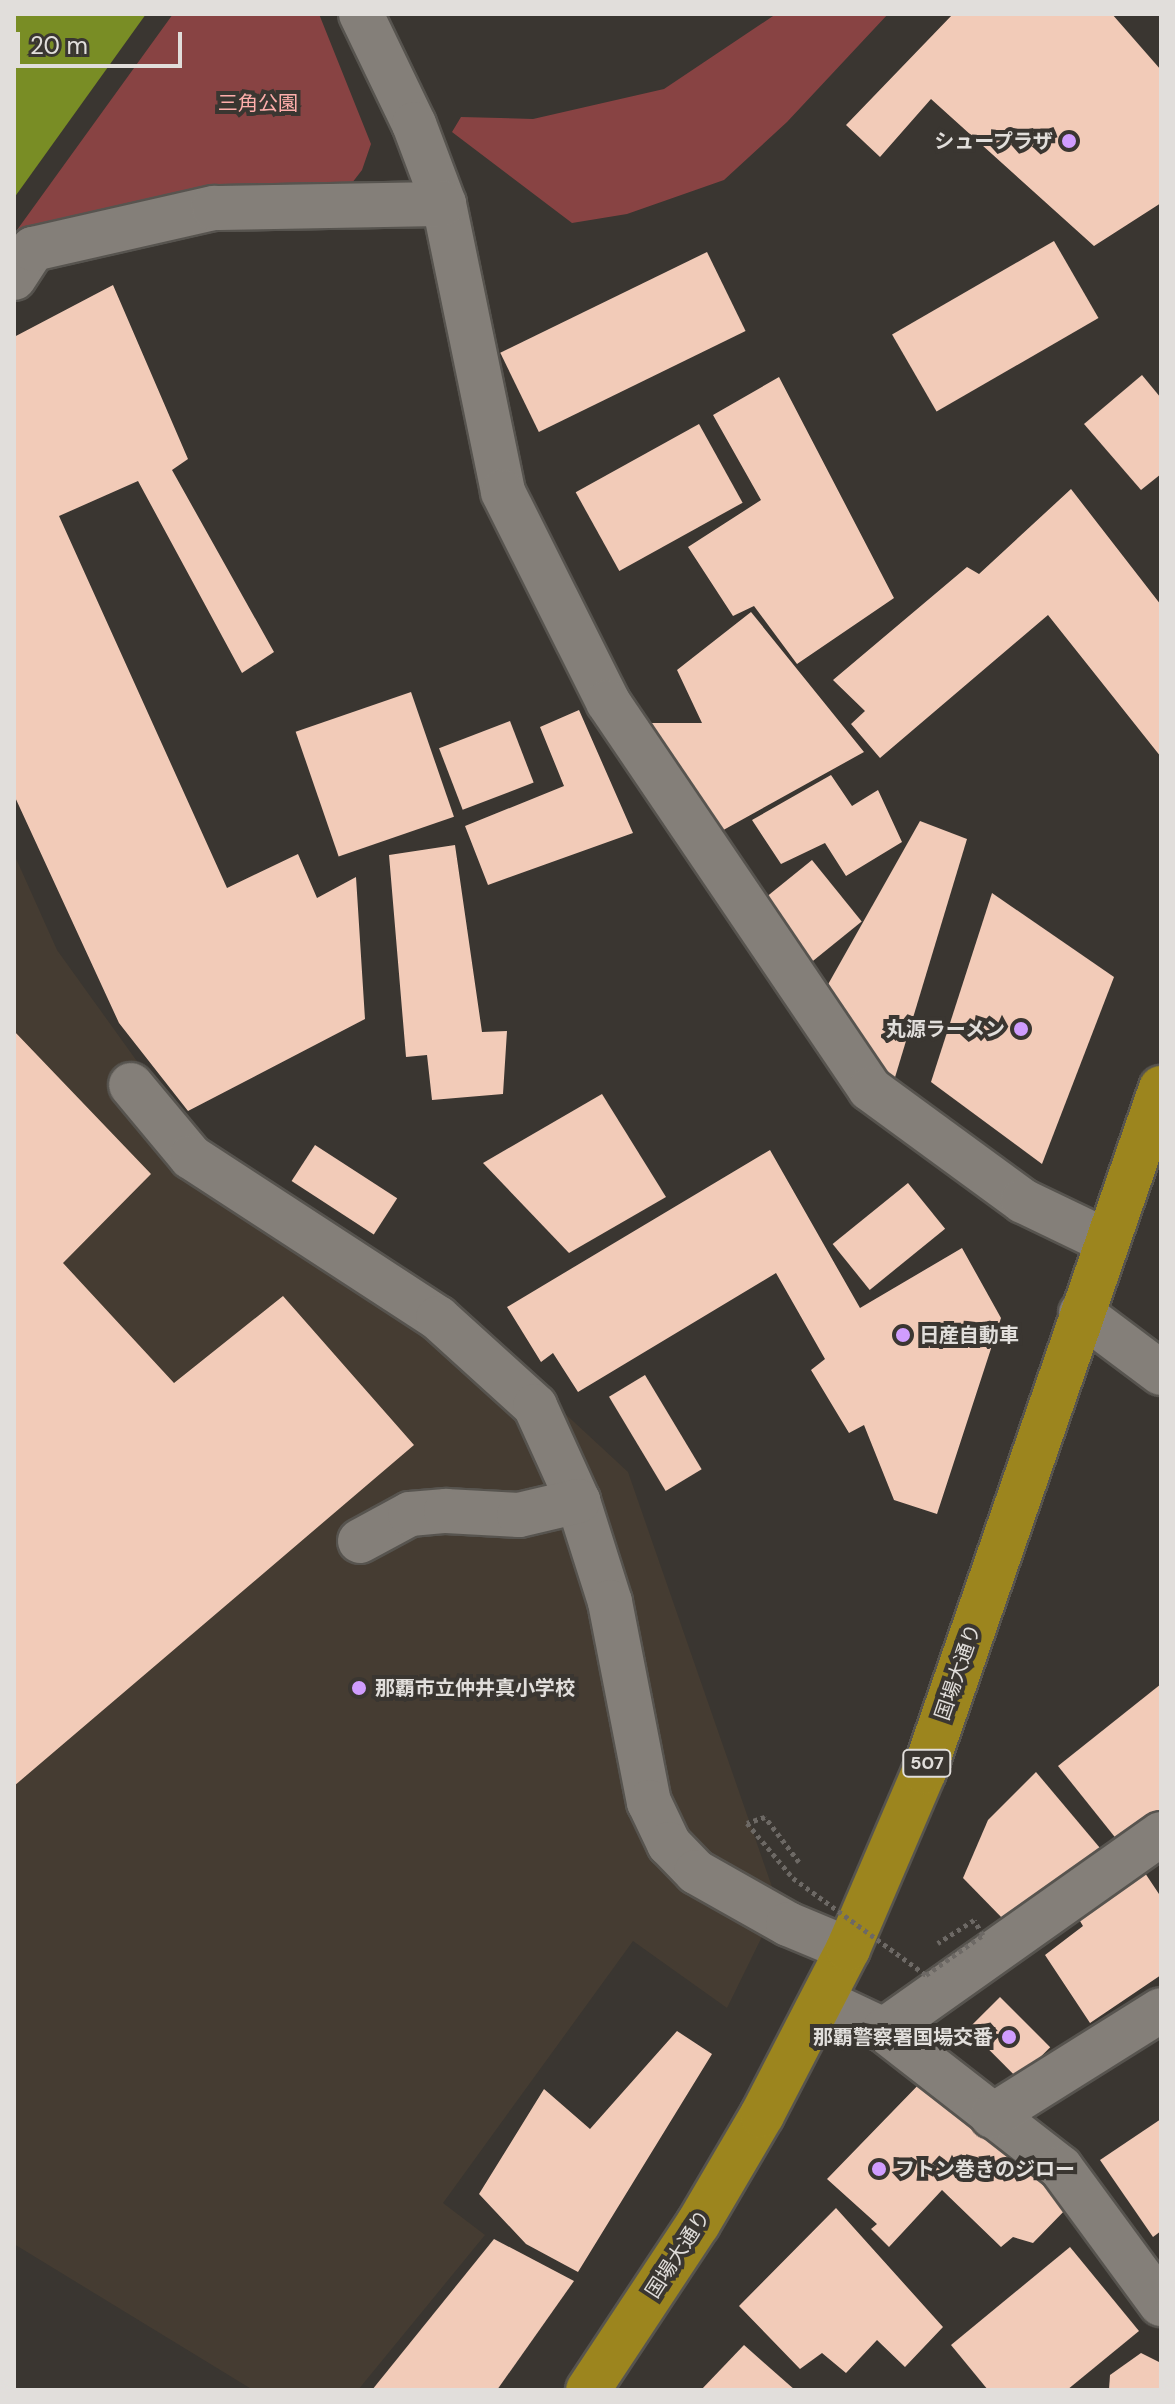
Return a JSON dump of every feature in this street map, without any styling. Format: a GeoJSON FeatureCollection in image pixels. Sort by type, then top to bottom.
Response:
{"type":"FeatureCollection","features":[{"type":"Feature","properties":{"kind":"highway","name":"国場大通り"},"geometry":{"type":"LineString","coordinates":[[588,2390],[698,2224],[848,1949],[924,1772],[1161,1088]]}},
{"type":"Feature","properties":{"kind":"street"},"geometry":{"type":"LineString","coordinates":[[361,14],[414,124],[444,204],[503,492],[608,702],[870,1089],[1023,1201],[1106,1241]]}},
{"type":"Feature","properties":{"kind":"street"},"geometry":{"type":"LineString","coordinates":[[14,278],[33,249],[214,208],[444,204]]}},
{"type":"Feature","properties":{"kind":"street"},"geometry":{"type":"LineString","coordinates":[[131,1085],[191,1157],[438,1318],[535,1406],[578,1501],[610,1602],[649,1802],[669,1844],[696,1872],[788,1924],[848,1949]]}},
{"type":"Feature","properties":{"kind":"street"},"geometry":{"type":"LineString","coordinates":[[1081,1313],[1161,1373]]}},
{"type":"Feature","properties":{"kind":"street"},"geometry":{"type":"LineString","coordinates":[[360,1541],[410,1514],[519,1515],[578,1501]]}},
{"type":"Feature","properties":{"kind":"street"},"geometry":{"type":"LineString","coordinates":[[884,2030],[1161,1834]]}},
{"type":"Feature","properties":{"kind":"street"},"geometry":{"type":"LineString","coordinates":[[822,2001],[884,2030],[1061,2168],[1157,2288]]}},
{"type":"Feature","properties":{"kind":"street"},"geometry":{"type":"LineString","coordinates":[[992,2116],[1161,2010]]}},
{"type":"Feature","properties":{"kind":"path"},"geometry":{"type":"LineString","coordinates":[[799,1862],[765,1817],[747,1823],[793,1878],[926,1975],[983,1935],[974,1920],[938,1943]]}},
{"type":"Feature","properties":{"kind":"shaded area"},"geometry":{"type":"Polygon","coordinates":[[[14,14],[146,14],[14,198],[14,14]]]}},
{"type":"Feature","properties":{"kind":"shaded area","name":"那覇市立仲井真小学校"},"geometry":{"type":"Polygon","coordinates":[[[14,854],[57,950],[190,1135],[463,1319],[628,1472],[778,1904],[727,2008],[633,1941],[443,2203],[485,2235],[358,2390],[253,2390],[14,2244],[14,854]]]}},
{"type":"Feature","properties":{"kind":"green space","name":"三角公園"},"geometry":{"type":"Polygon","coordinates":[[[173,14],[319,14],[371,144],[362,170],[345,192],[216,190],[17,230],[173,14]]]}},
{"type":"Feature","properties":{"kind":"green space"},"geometry":{"type":"Polygon","coordinates":[[[776,14],[888,14],[787,122],[724,180],[627,214],[572,223],[452,132],[461,117],[533,119],[664,89],[776,14]]]}},
{"type":"Feature","properties":{"kind":"building","name":"シュープラザ"},"geometry":{"type":"Polygon","coordinates":[[[953,14],[1112,14],[1161,70],[1161,203],[1094,246],[931,99],[880,157],[846,125],[953,14]]]}},
{"type":"Feature","properties":{"kind":"building"},"geometry":{"type":"Polygon","coordinates":[[[1054,241],[1098,318],[937,412],[892,335],[1054,241]]]}},
{"type":"Feature","properties":{"kind":"building"},"geometry":{"type":"Polygon","coordinates":[[[707,252],[746,331],[539,432],[500,353],[707,252]]]}},
{"type":"Feature","properties":{"kind":"building"},"geometry":{"type":"Polygon","coordinates":[[[113,285],[188,459],[172,470],[274,652],[242,673],[138,481],[59,516],[227,888],[298,854],[317,898],[356,877],[365,1019],[188,1111],[119,1023],[14,795],[14,337],[113,285]]]}},
{"type":"Feature","properties":{"kind":"building"},"geometry":{"type":"Polygon","coordinates":[[[1142,375],[1161,398],[1161,474],[1141,490],[1084,424],[1142,375]]]}},
{"type":"Feature","properties":{"kind":"building"},"geometry":{"type":"Polygon","coordinates":[[[779,377],[894,598],[797,664],[754,606],[733,616],[688,547],[761,500],[713,415],[779,377]]]}},
{"type":"Feature","properties":{"kind":"building"},"geometry":{"type":"Polygon","coordinates":[[[699,424],[743,503],[619,571],[576,492],[699,424]]]}},
{"type":"Feature","properties":{"kind":"building"},"geometry":{"type":"Polygon","coordinates":[[[1071,489],[1161,605],[1161,757],[1048,615],[880,758],[851,724],[865,711],[833,680],[967,567],[979,574],[1071,489]]]}},
{"type":"Feature","properties":{"kind":"building"},"geometry":{"type":"Polygon","coordinates":[[[751,612],[864,752],[718,833],[650,723],[702,723],[677,670],[751,612]]]}},
{"type":"Feature","properties":{"kind":"building"},"geometry":{"type":"Polygon","coordinates":[[[411,692],[454,817],[339,857],[296,732],[411,692]]]}},
{"type":"Feature","properties":{"kind":"building"},"geometry":{"type":"Polygon","coordinates":[[[579,710],[633,833],[488,885],[465,826],[564,786],[540,727],[579,710]]]}},
{"type":"Feature","properties":{"kind":"building"},"geometry":{"type":"Polygon","coordinates":[[[510,721],[534,783],[463,810],[439,748],[510,721]]]}},
{"type":"Feature","properties":{"kind":"building"},"geometry":{"type":"Polygon","coordinates":[[[831,775],[852,806],[878,790],[902,842],[846,876],[825,843],[781,864],[752,820],[831,775]]]}},
{"type":"Feature","properties":{"kind":"building"},"geometry":{"type":"Polygon","coordinates":[[[920,821],[967,839],[893,1084],[826,988],[920,821]]]}},
{"type":"Feature","properties":{"kind":"building"},"geometry":{"type":"Polygon","coordinates":[[[455,845],[482,1032],[507,1031],[503,1094],[432,1100],[427,1055],[406,1057],[389,855],[455,845]]]}},
{"type":"Feature","properties":{"kind":"building"},"geometry":{"type":"Polygon","coordinates":[[[812,860],[862,921],[812,962],[762,900],[812,860]]]}},
{"type":"Feature","properties":{"kind":"building","name":"丸源ラーメン"},"geometry":{"type":"Polygon","coordinates":[[[992,893],[1114,977],[1042,1164],[931,1082],[992,893]]]}},
{"type":"Feature","properties":{"kind":"building"},"geometry":{"type":"Polygon","coordinates":[[[14,1031],[151,1174],[63,1263],[174,1383],[283,1296],[414,1445],[14,1786],[14,1031]]]}},
{"type":"Feature","properties":{"kind":"building"},"geometry":{"type":"Polygon","coordinates":[[[602,1094],[666,1197],[569,1253],[483,1163],[602,1094]]]}},
{"type":"Feature","properties":{"kind":"building"},"geometry":{"type":"Polygon","coordinates":[[[315,1145],[397,1198],[374,1234],[292,1181],[315,1145]]]}},
{"type":"Feature","properties":{"kind":"building","name":"日産自動車"},"geometry":{"type":"Polygon","coordinates":[[[770,1150],[860,1308],[962,1248],[1001,1318],[937,1514],[894,1500],[864,1425],[849,1433],[811,1370],[825,1359],[776,1273],[578,1392],[553,1353],[541,1362],[507,1307],[770,1150]]]}},
{"type":"Feature","properties":{"kind":"building"},"geometry":{"type":"Polygon","coordinates":[[[908,1183],[945,1229],[870,1290],[833,1244],[908,1183]]]}},
{"type":"Feature","properties":{"kind":"building"},"geometry":{"type":"Polygon","coordinates":[[[645,1375],[702,1469],[666,1491],[609,1397],[645,1375]]]}},
{"type":"Feature","properties":{"kind":"building"},"geometry":{"type":"Polygon","coordinates":[[[1161,1684],[1161,1810],[1118,1841],[1058,1766],[1161,1684]]]}},
{"type":"Feature","properties":{"kind":"building"},"geometry":{"type":"Polygon","coordinates":[[[1036,1772],[1100,1848],[1006,1922],[963,1878],[988,1820],[1036,1772]]]}},
{"type":"Feature","properties":{"kind":"building"},"geometry":{"type":"Polygon","coordinates":[[[1143,1870],[1161,1897],[1161,1975],[1090,2023],[1045,1955],[1083,1926],[1077,1916],[1143,1870]]]}},
{"type":"Feature","properties":{"kind":"building","name":"那覇警察署国場交番"},"geometry":{"type":"Polygon","coordinates":[[[1000,1997],[1050,2047],[1018,2079],[968,2029],[1000,1997]]]}},
{"type":"Feature","properties":{"kind":"building"},"geometry":{"type":"Polygon","coordinates":[[[677,2031],[712,2054],[578,2272],[526,2244],[479,2194],[544,2089],[590,2129],[677,2031]]]}},
{"type":"Feature","properties":{"kind":"building"},"geometry":{"type":"Polygon","coordinates":[[[925,2078],[972,2112],[1070,2205],[1033,2243],[1013,2237],[1001,2247],[942,2190],[889,2247],[871,2229],[877,2224],[827,2179],[925,2078]]]}},
{"type":"Feature","properties":{"kind":"building"},"geometry":{"type":"Polygon","coordinates":[[[1161,2119],[1161,2231],[1153,2237],[1100,2160],[1161,2119]]]}},
{"type":"Feature","properties":{"kind":"building"},"geometry":{"type":"Polygon","coordinates":[[[836,2208],[943,2327],[905,2367],[877,2340],[846,2373],[822,2353],[800,2369],[739,2306],[836,2208]]]}},
{"type":"Feature","properties":{"kind":"building"},"geometry":{"type":"Polygon","coordinates":[[[494,2239],[574,2281],[497,2390],[372,2390],[494,2239]]]}},
{"type":"Feature","properties":{"kind":"building"},"geometry":{"type":"Polygon","coordinates":[[[1070,2247],[1139,2331],[1067,2390],[988,2390],[951,2345],[1070,2247]]]}},
{"type":"Feature","properties":{"kind":"building"},"geometry":{"type":"Polygon","coordinates":[[[744,2345],[795,2390],[701,2390],[744,2345]]]}},
{"type":"Feature","properties":{"kind":"building"},"geometry":{"type":"Polygon","coordinates":[[[1141,2353],[1161,2363],[1161,2390],[1109,2390],[1110,2375],[1141,2353]]]}},
{"type":"Feature","properties":{"kind":"place","name":"シュープラザ"},"geometry":{"type":"Point","coordinates":[1069,141]}},
{"type":"Feature","properties":{"kind":"place","name":"丸源ラーメン"},"geometry":{"type":"Point","coordinates":[1021,1029]}},
{"type":"Feature","properties":{"kind":"place","name":"日産自動車"},"geometry":{"type":"Point","coordinates":[903,1335]}},
{"type":"Feature","properties":{"kind":"place","name":"那覇市立仲井真小学校"},"geometry":{"type":"Point","coordinates":[359,1688]}},
{"type":"Feature","properties":{"kind":"place","name":"那覇警察署国場交番"},"geometry":{"type":"Point","coordinates":[1009,2037]}},
{"type":"Feature","properties":{"kind":"place","name":"フトン巻きのジロー"},"geometry":{"type":"Point","coordinates":[879,2169]}}]}
